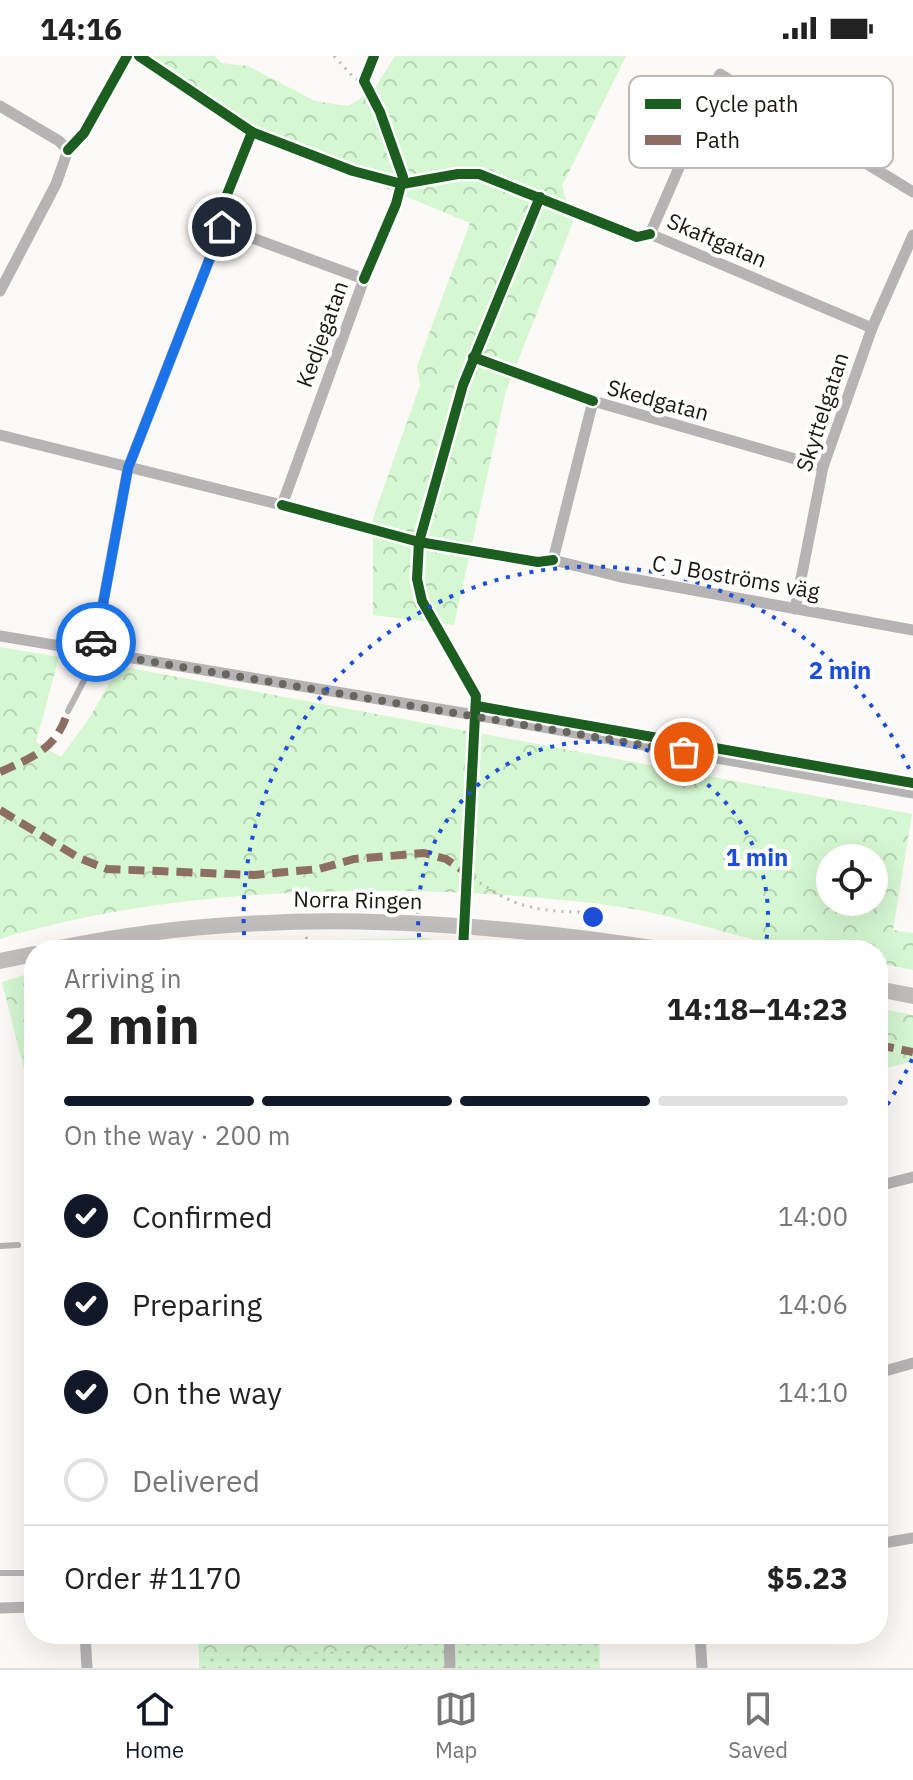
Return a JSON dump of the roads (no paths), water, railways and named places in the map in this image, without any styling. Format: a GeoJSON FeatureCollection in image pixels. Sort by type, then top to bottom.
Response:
{"type":"FeatureCollection","features":[{"type":"Feature","properties":{"kind":"main road","name":"Norra Ringen"},"geometry":{"type":"LineString","coordinates":[[102,940],[138,933],[295,920],[453,924],[603,940]]}},
{"type":"Feature","properties":{"kind":"main road"},"geometry":{"type":"LineString","coordinates":[[0,961],[24,956]]}},
{"type":"Feature","properties":{"kind":"main road"},"geometry":{"type":"LineString","coordinates":[[888,991],[913,996]]}},
{"type":"Feature","properties":{"kind":"street"},"geometry":{"type":"LineString","coordinates":[[0,106],[59,141],[68,150],[56,184],[0,291]]}},
{"type":"Feature","properties":{"kind":"street","name":"Skaftgatan"},"geometry":{"type":"LineString","coordinates":[[679,168],[650,234],[872,328]]}},
{"type":"Feature","properties":{"kind":"street","name":"Skaftgatan"},"geometry":{"type":"LineString","coordinates":[[874,168],[913,192]]}},
{"type":"Feature","properties":{"kind":"street","name":"Kedjegatan"},"geometry":{"type":"LineString","coordinates":[[94,652],[128,468],[222,227],[364,279],[282,505],[128,468]]}},
{"type":"Feature","properties":{"kind":"street","name":"Skyttelgatan"},"geometry":{"type":"LineString","coordinates":[[795,609],[823,467],[872,328],[913,235]]}},
{"type":"Feature","properties":{"kind":"street","name":"Skedgatan"},"geometry":{"type":"LineString","coordinates":[[553,560],[593,401],[823,467]]}},
{"type":"Feature","properties":{"kind":"street"},"geometry":{"type":"LineString","coordinates":[[0,435],[128,468]]}},
{"type":"Feature","properties":{"kind":"street","name":"C J Boströms väg"},"geometry":{"type":"LineString","coordinates":[[553,560],[621,577],[913,630]]}},
{"type":"Feature","properties":{"kind":"street"},"geometry":{"type":"LineString","coordinates":[[0,636],[475,715],[913,793]]}},
{"type":"Feature","properties":{"kind":"street"},"geometry":{"type":"LineString","coordinates":[[888,1183],[913,1177]]}},
{"type":"Feature","properties":{"kind":"street"},"geometry":{"type":"LineString","coordinates":[[888,1370],[913,1363]]}},
{"type":"Feature","properties":{"kind":"street"},"geometry":{"type":"LineString","coordinates":[[888,1542],[913,1538]]}},
{"type":"Feature","properties":{"kind":"street"},"geometry":{"type":"LineString","coordinates":[[0,1608],[24,1607]]}},
{"type":"Feature","properties":{"kind":"street"},"geometry":{"type":"LineString","coordinates":[[86,1644],[87,1668]]}},
{"type":"Feature","properties":{"kind":"street"},"geometry":{"type":"LineString","coordinates":[[449,1644],[450,1668]]}},
{"type":"Feature","properties":{"kind":"street"},"geometry":{"type":"LineString","coordinates":[[701,1644],[702,1668]]}},
{"type":"Feature","properties":{"kind":"lane"},"geometry":{"type":"LineString","coordinates":[[68,711],[90,669],[94,652]]}},
{"type":"Feature","properties":{"kind":"lane"},"geometry":{"type":"LineString","coordinates":[[0,1246],[18,1245]]}},
{"type":"Feature","properties":{"kind":"lane"},"geometry":{"type":"LineString","coordinates":[[0,1573],[24,1573]]}}]}
